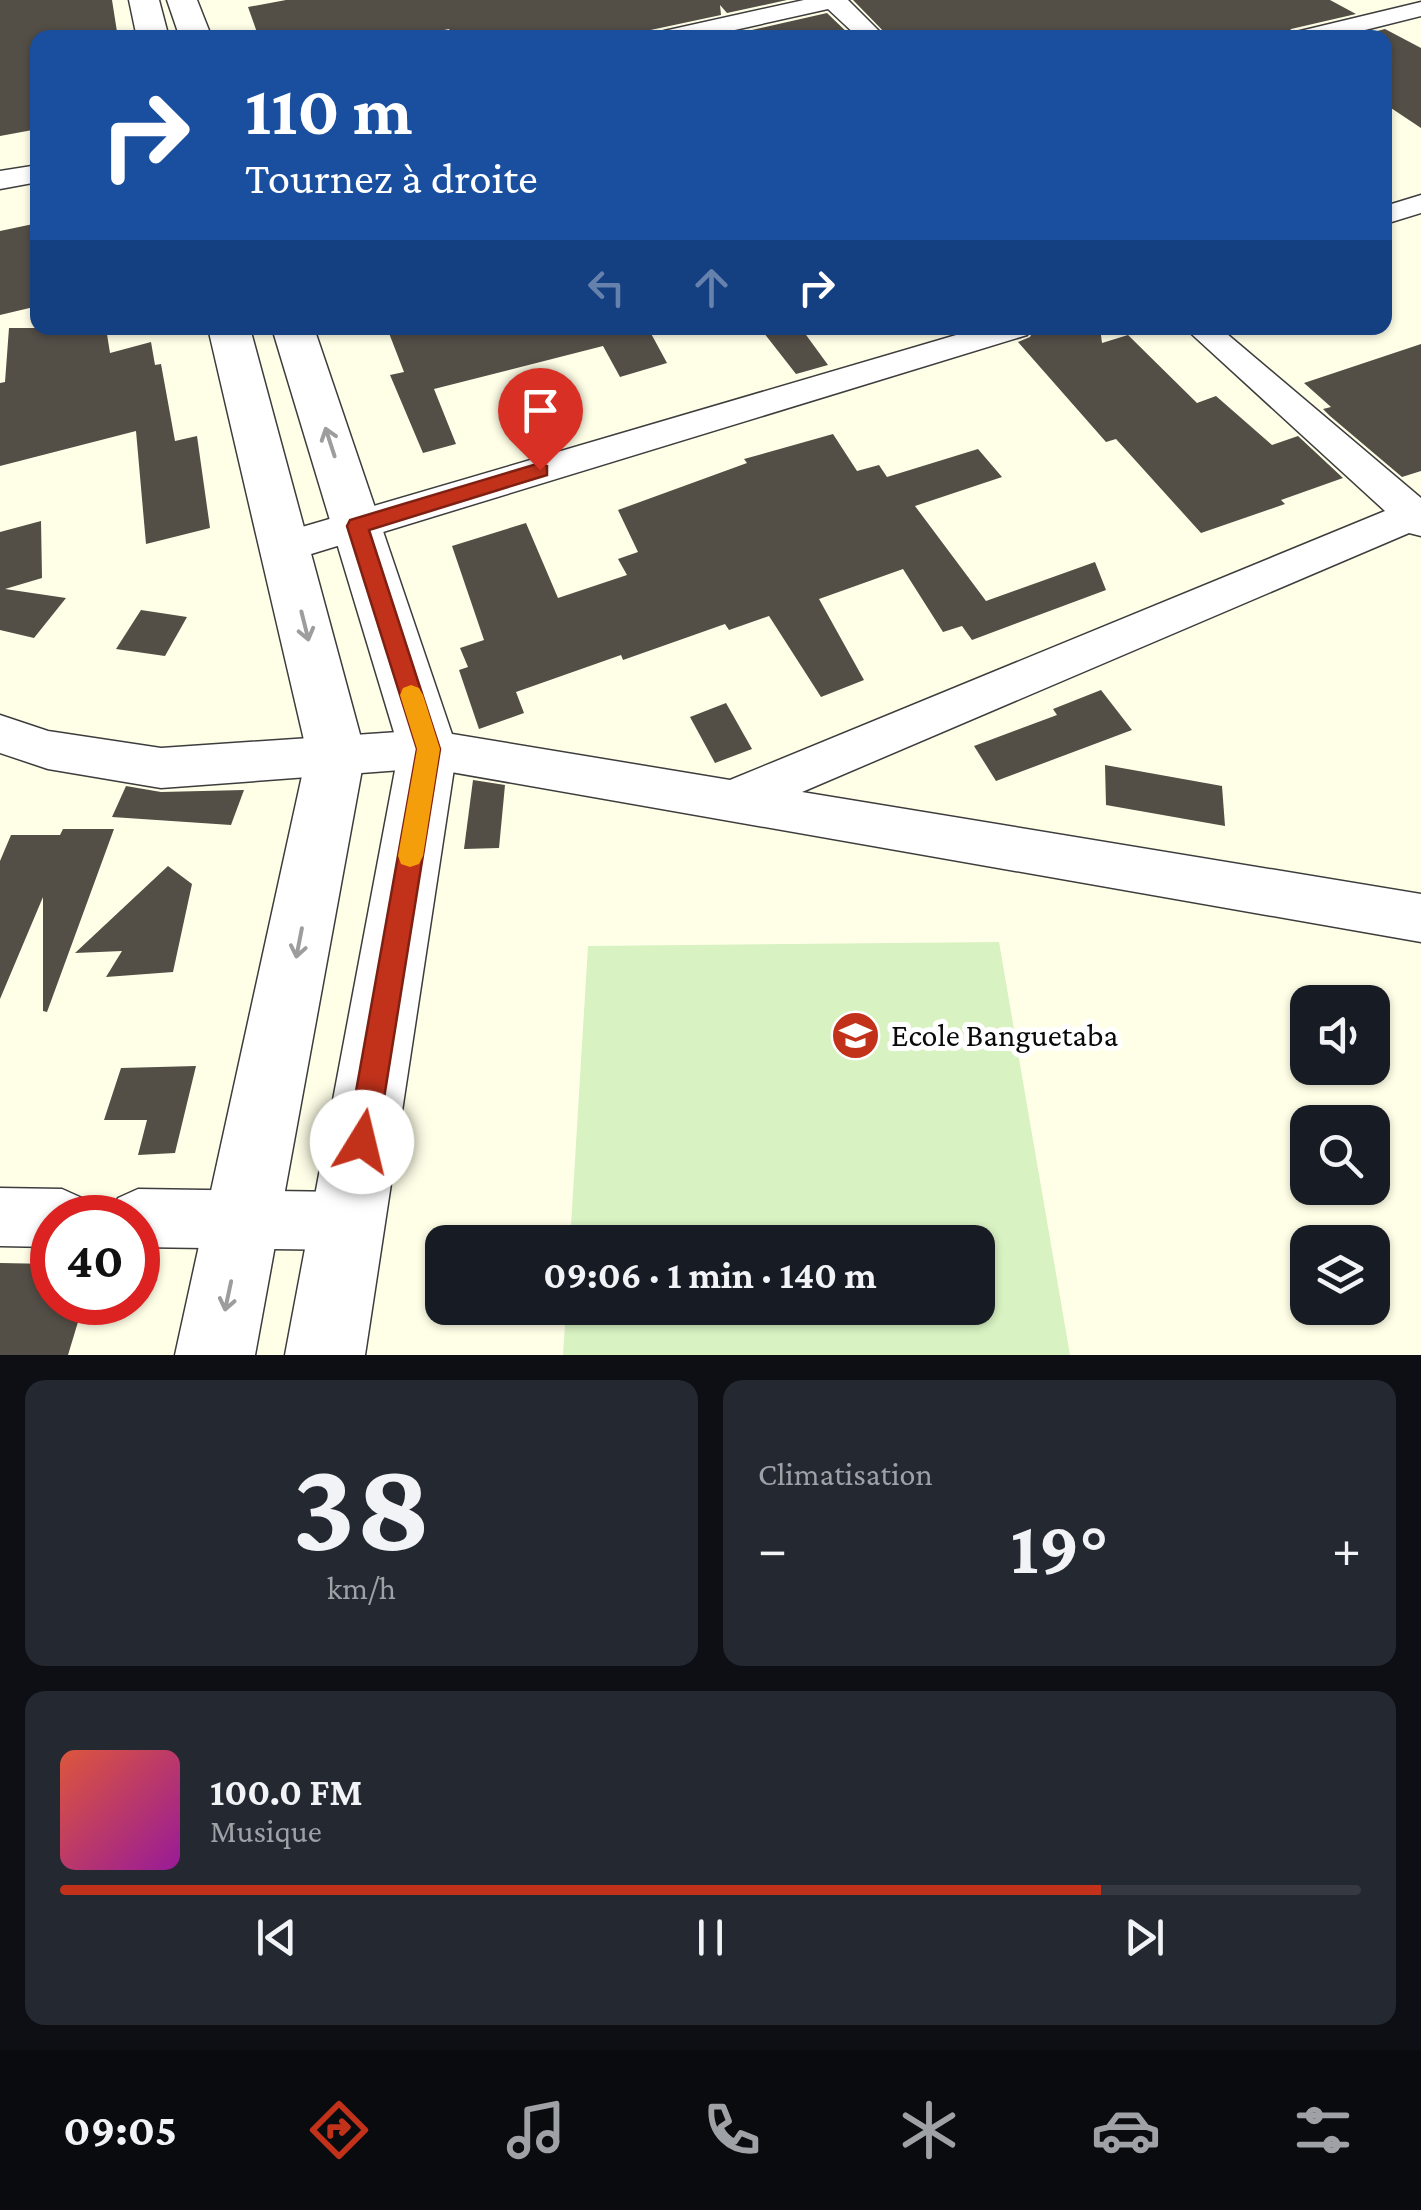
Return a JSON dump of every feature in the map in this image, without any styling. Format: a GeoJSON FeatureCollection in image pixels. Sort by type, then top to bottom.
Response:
{"type":"FeatureCollection","features":[{"type":"Feature","properties":{"kind":"street"},"geometry":{"type":"LineString","coordinates":[[144,0],[151,30]]}},
{"type":"Feature","properties":{"kind":"street"},"geometry":{"type":"LineString","coordinates":[[185,0],[194,30]]}},
{"type":"Feature","properties":{"kind":"street"},"geometry":{"type":"LineString","coordinates":[[700,30],[833,0],[865,30]]}},
{"type":"Feature","properties":{"kind":"street"},"geometry":{"type":"LineString","coordinates":[[1333,30],[1421,8]]}},
{"type":"Feature","properties":{"kind":"street"},"geometry":{"type":"LineString","coordinates":[[0,180],[30,174]]}},
{"type":"Feature","properties":{"kind":"street"},"geometry":{"type":"LineString","coordinates":[[1392,213],[1421,204]]}},
{"type":"Feature","properties":{"kind":"street"},"geometry":{"type":"LineString","coordinates":[[215,1355],[336,752],[231,335]]}},
{"type":"Feature","properties":{"kind":"street"},"geometry":{"type":"LineString","coordinates":[[294,335],[428,749],[325,1355]]}},
{"type":"Feature","properties":{"kind":"street"},"geometry":{"type":"LineString","coordinates":[[285,547],[993,335]]}},
{"type":"Feature","properties":{"kind":"street"},"geometry":{"type":"LineString","coordinates":[[730,801],[1418,516],[1208,335]]}},
{"type":"Feature","properties":{"kind":"street"},"geometry":{"type":"LineString","coordinates":[[0,734],[48,750],[160,768],[336,752],[428,749],[1421,918]]}},
{"type":"Feature","properties":{"kind":"street"},"geometry":{"type":"LineString","coordinates":[[0,1217],[30,1217]]}},
{"type":"Feature","properties":{"kind":"street"},"geometry":{"type":"LineString","coordinates":[[160,1218],[348,1221]]}},
{"type":"Feature","properties":{"kind":"green space"},"geometry":{"type":"Polygon","coordinates":[[[999,942],[1070,1355],[563,1355],[565,1325],[995,1325],[995,1225],[571,1225],[588,946],[999,942]]]}},
{"type":"Feature","properties":{"kind":"building"},"geometry":{"type":"Polygon","coordinates":[[[0,0],[112,0],[117,30],[30,30],[30,130],[0,136],[0,0]]]}},
{"type":"Feature","properties":{"kind":"building"},"geometry":{"type":"Polygon","coordinates":[[[286,0],[787,0],[727,13],[720,5],[721,15],[651,30],[256,30],[248,7],[286,0]]]}},
{"type":"Feature","properties":{"kind":"building"},"geometry":{"type":"Polygon","coordinates":[[[853,0],[1330,0],[1356,14],[1290,30],[882,30],[853,0]]]}},
{"type":"Feature","properties":{"kind":"building"},"geometry":{"type":"Polygon","coordinates":[[[827,13],[845,30],[752,30],[827,13]]]}},
{"type":"Feature","properties":{"kind":"building"},"geometry":{"type":"Polygon","coordinates":[[[1392,33],[1421,48],[1421,128],[1392,109],[1392,33]]]}},
{"type":"Feature","properties":{"kind":"building"},"geometry":{"type":"Polygon","coordinates":[[[30,225],[30,308],[0,315],[0,231],[30,225]]]}},
{"type":"Feature","properties":{"kind":"building"},"geometry":{"type":"Polygon","coordinates":[[[9,328],[30,328],[30,335],[107,335],[110,353],[151,342],[155,365],[161,364],[175,441],[197,436],[210,528],[146,544],[136,431],[0,466],[0,383],[5,382],[9,328]]]}},
{"type":"Feature","properties":{"kind":"building"},"geometry":{"type":"Polygon","coordinates":[[[390,335],[652,335],[667,363],[620,377],[603,346],[434,389],[456,444],[423,453],[390,375],[404,372],[390,335]]]}},
{"type":"Feature","properties":{"kind":"building"},"geometry":{"type":"Polygon","coordinates":[[[765,335],[806,335],[828,365],[796,374],[765,335]]]}},
{"type":"Feature","properties":{"kind":"building"},"geometry":{"type":"Polygon","coordinates":[[[1101,335],[1102,343],[1128,335],[1197,403],[1216,396],[1272,445],[1298,436],[1343,478],[1281,500],[1285,504],[1201,533],[1116,439],[1106,442],[1018,342],[1030,337],[1101,335]]]}},
{"type":"Feature","properties":{"kind":"building"},"geometry":{"type":"Polygon","coordinates":[[[1421,344],[1421,471],[1402,477],[1330,416],[1323,409],[1331,407],[1304,383],[1421,344]]]}},
{"type":"Feature","properties":{"kind":"building"},"geometry":{"type":"Polygon","coordinates":[[[833,434],[857,471],[879,465],[887,477],[978,449],[1002,477],[915,506],[986,601],[1095,562],[1106,590],[972,640],[962,626],[943,632],[903,569],[819,599],[864,680],[821,697],[769,616],[729,630],[725,624],[623,660],[621,655],[516,692],[524,713],[479,729],[459,670],[468,667],[460,648],[484,640],[452,546],[526,523],[558,598],[627,575],[618,559],[638,552],[618,510],[747,463],[744,459],[833,434]]]}},
{"type":"Feature","properties":{"kind":"building"},"geometry":{"type":"Polygon","coordinates":[[[41,521],[42,578],[5,589],[66,598],[34,638],[0,630],[0,532],[41,521]]]}},
{"type":"Feature","properties":{"kind":"building"},"geometry":{"type":"Polygon","coordinates":[[[141,610],[187,617],[165,656],[116,649],[141,610]]]}},
{"type":"Feature","properties":{"kind":"building"},"geometry":{"type":"Polygon","coordinates":[[[1101,690],[1132,730],[996,781],[974,746],[1057,715],[1053,709],[1101,690]]]}},
{"type":"Feature","properties":{"kind":"building"},"geometry":{"type":"Polygon","coordinates":[[[726,703],[752,749],[715,763],[690,717],[726,703]]]}},
{"type":"Feature","properties":{"kind":"building"},"geometry":{"type":"Polygon","coordinates":[[[1105,765],[1222,786],[1225,826],[1106,805],[1105,765]]]}},
{"type":"Feature","properties":{"kind":"building"},"geometry":{"type":"Polygon","coordinates":[[[473,780],[505,785],[499,848],[464,849],[473,780]]]}},
{"type":"Feature","properties":{"kind":"building"},"geometry":{"type":"Polygon","coordinates":[[[126,786],[161,792],[244,790],[231,825],[112,817],[126,786]]]}},
{"type":"Feature","properties":{"kind":"building"},"geometry":{"type":"Polygon","coordinates":[[[63,829],[114,829],[47,1012],[43,1011],[43,897],[0,999],[0,861],[11,835],[60,835],[63,829]]]}},
{"type":"Feature","properties":{"kind":"building"},"geometry":{"type":"Polygon","coordinates":[[[168,866],[192,884],[173,972],[106,977],[122,951],[75,953],[168,866]]]}},
{"type":"Feature","properties":{"kind":"building"},"geometry":{"type":"Polygon","coordinates":[[[196,1066],[175,1153],[138,1155],[147,1120],[104,1120],[121,1068],[196,1066]]]}},
{"type":"Feature","properties":{"kind":"building"},"geometry":{"type":"Polygon","coordinates":[[[0,1263],[30,1264],[30,1325],[77,1325],[68,1355],[0,1355],[0,1263]]]}},
{"type":"Feature","properties":{"kind":"slow traffic"},"geometry":{"type":"LineString","coordinates":[[410,856],[428,749],[411,695]]}},
{"type":"Feature","properties":{"kind":"place","name":"Ecole Banguetaba"},"geometry":{"type":"Point","coordinates":[856,1035]}},
{"type":"Feature","properties":{"kind":"route"},"geometry":{"type":"LineString","coordinates":[[362,1142],[428,749],[357,526],[540,470]]}}]}
